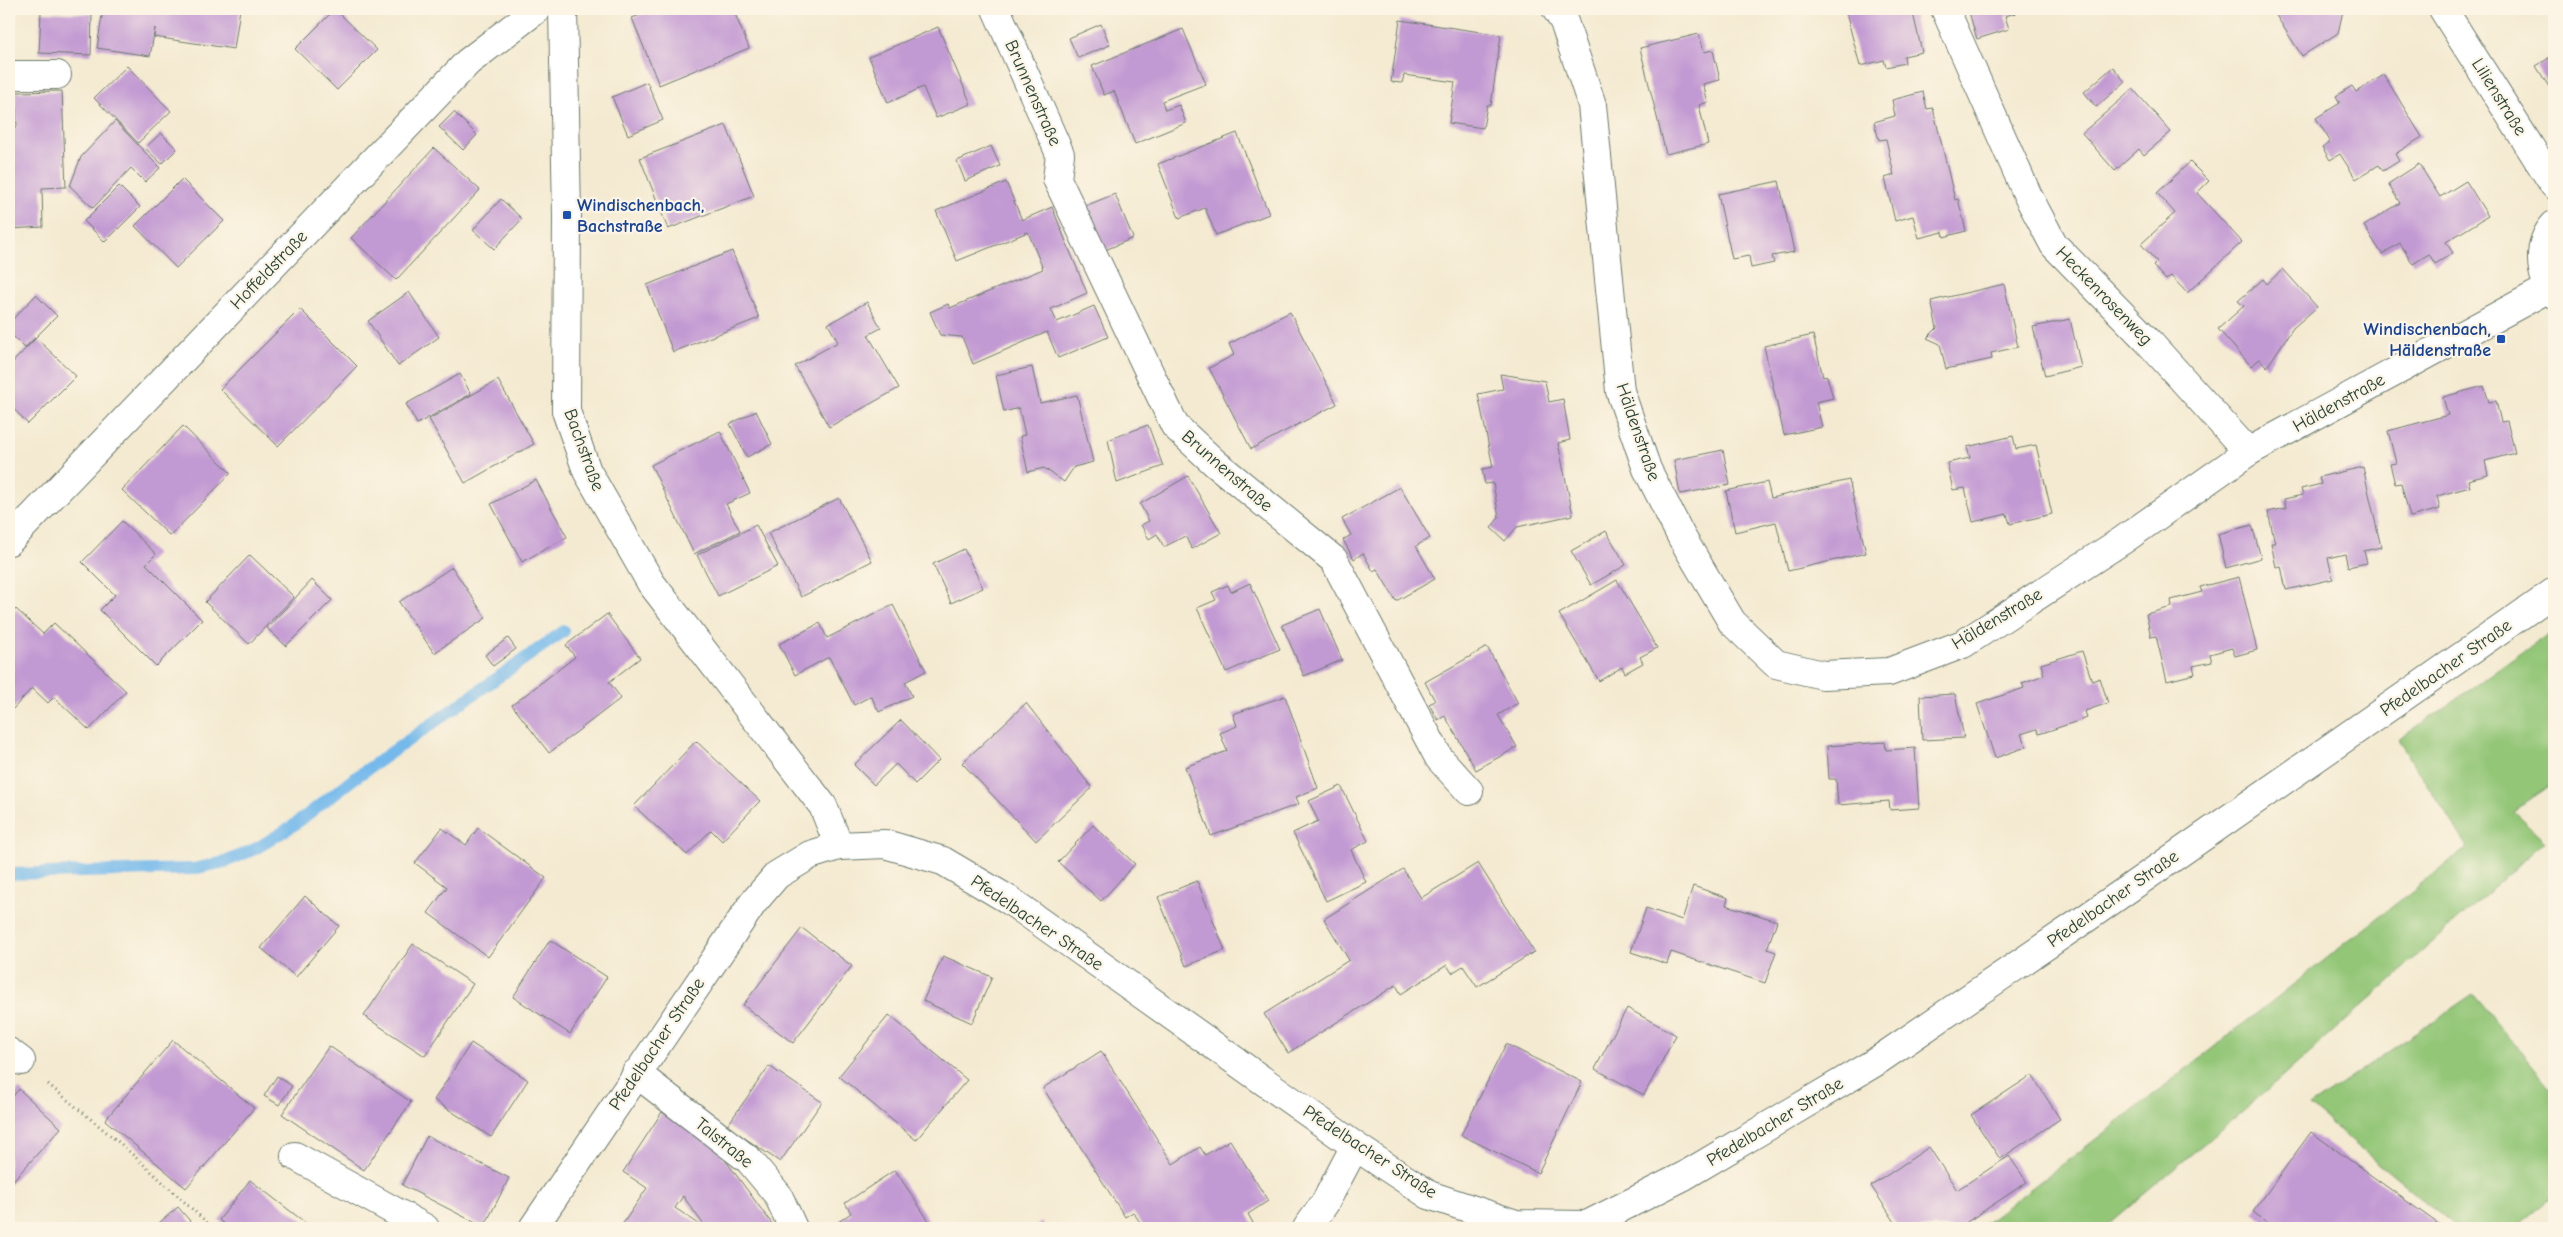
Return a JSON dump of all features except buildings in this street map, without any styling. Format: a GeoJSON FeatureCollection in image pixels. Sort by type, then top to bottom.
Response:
{"type":"FeatureCollection","features":[{"type":"Feature","properties":{"kind":"street","name":"Hoffeldstraße"},"geometry":{"type":"LineString","coordinates":[[12,531],[468,62],[537,9]]}},
{"type":"Feature","properties":{"kind":"street","name":"Bachstraße"},"geometry":{"type":"LineString","coordinates":[[564,9],[567,215],[566,411],[587,471],[651,583],[823,806],[839,846]]}},
{"type":"Feature","properties":{"kind":"street","name":"Brunnenstraße"},"geometry":{"type":"LineString","coordinates":[[996,9],[1060,154],[1057,179],[1175,426],[1215,463],[1334,560],[1439,758],[1469,790]]}},
{"type":"Feature","properties":{"kind":"street","name":"Häldenstraße"},"geometry":{"type":"LineString","coordinates":[[1556,9],[1564,22],[1592,105],[1620,391],[1647,469],[1681,536],[1732,622],[1776,664],[1823,675],[1890,672],[1963,644],[2123,540],[2248,452],[2551,291]]}},
{"type":"Feature","properties":{"kind":"street","name":"Heckenrosenweg"},"geometry":{"type":"LineString","coordinates":[[1945,9],[2028,196],[2054,245],[2147,340],[2248,452]]}},
{"type":"Feature","properties":{"kind":"street","name":"Lilienstraße"},"geometry":{"type":"LineString","coordinates":[[2443,9],[2554,185]]}},
{"type":"Feature","properties":{"kind":"street"},"geometry":{"type":"LineString","coordinates":[[9,75],[57,75]]}},
{"type":"Feature","properties":{"kind":"street"},"geometry":{"type":"LineString","coordinates":[[2551,291],[2542,268],[2543,246],[2554,225]]}},
{"type":"Feature","properties":{"kind":"street","name":"Pfedelbacher Straße"},"geometry":{"type":"LineString","coordinates":[[532,1228],[753,903],[777,875],[810,855],[839,846],[885,844],[943,861],[1010,900],[1355,1146],[1429,1195],[1516,1224],[1589,1226],[1684,1176],[1874,1063],[2085,920],[2554,592]]}},
{"type":"Feature","properties":{"kind":"street","name":"Talstraße"},"geometry":{"type":"LineString","coordinates":[[636,1073],[749,1160],[778,1195],[793,1228]]}},
{"type":"Feature","properties":{"kind":"street"},"geometry":{"type":"LineString","coordinates":[[1307,1228],[1325,1203],[1355,1146]]}},
{"type":"Feature","properties":{"kind":"street"},"geometry":{"type":"LineString","coordinates":[[295,1156],[425,1228]]}},
{"type":"Feature","properties":{"kind":"path"},"geometry":{"type":"LineString","coordinates":[[15,1057],[121,1144],[213,1228]]}},
{"type":"Feature","properties":{"kind":"green space"},"geometry":{"type":"Polygon","coordinates":[[[2554,630],[2554,783],[2513,811],[2545,841],[2278,1081],[2104,1228],[1979,1228],[2134,1110],[2468,847],[2398,740],[2554,630]]]}},
{"type":"Feature","properties":{"kind":"green space"},"geometry":{"type":"Polygon","coordinates":[[[2473,994],[2554,1091],[2554,1195],[2514,1228],[2457,1228],[2309,1106],[2473,994]]]}},
{"type":"Feature","properties":{"kind":"waterway"},"geometry":{"type":"LineString","coordinates":[[9,874],[193,869],[225,862],[257,848],[294,825],[352,780],[564,631]]}},
{"type":"Feature","properties":{"kind":"place","name":"Windischenbach, Bachstraße"},"geometry":{"type":"Point","coordinates":[567,215]}},
{"type":"Feature","properties":{"kind":"place","name":"Windischenbach, Häldenstraße"},"geometry":{"type":"Point","coordinates":[2501,339]}}]}
